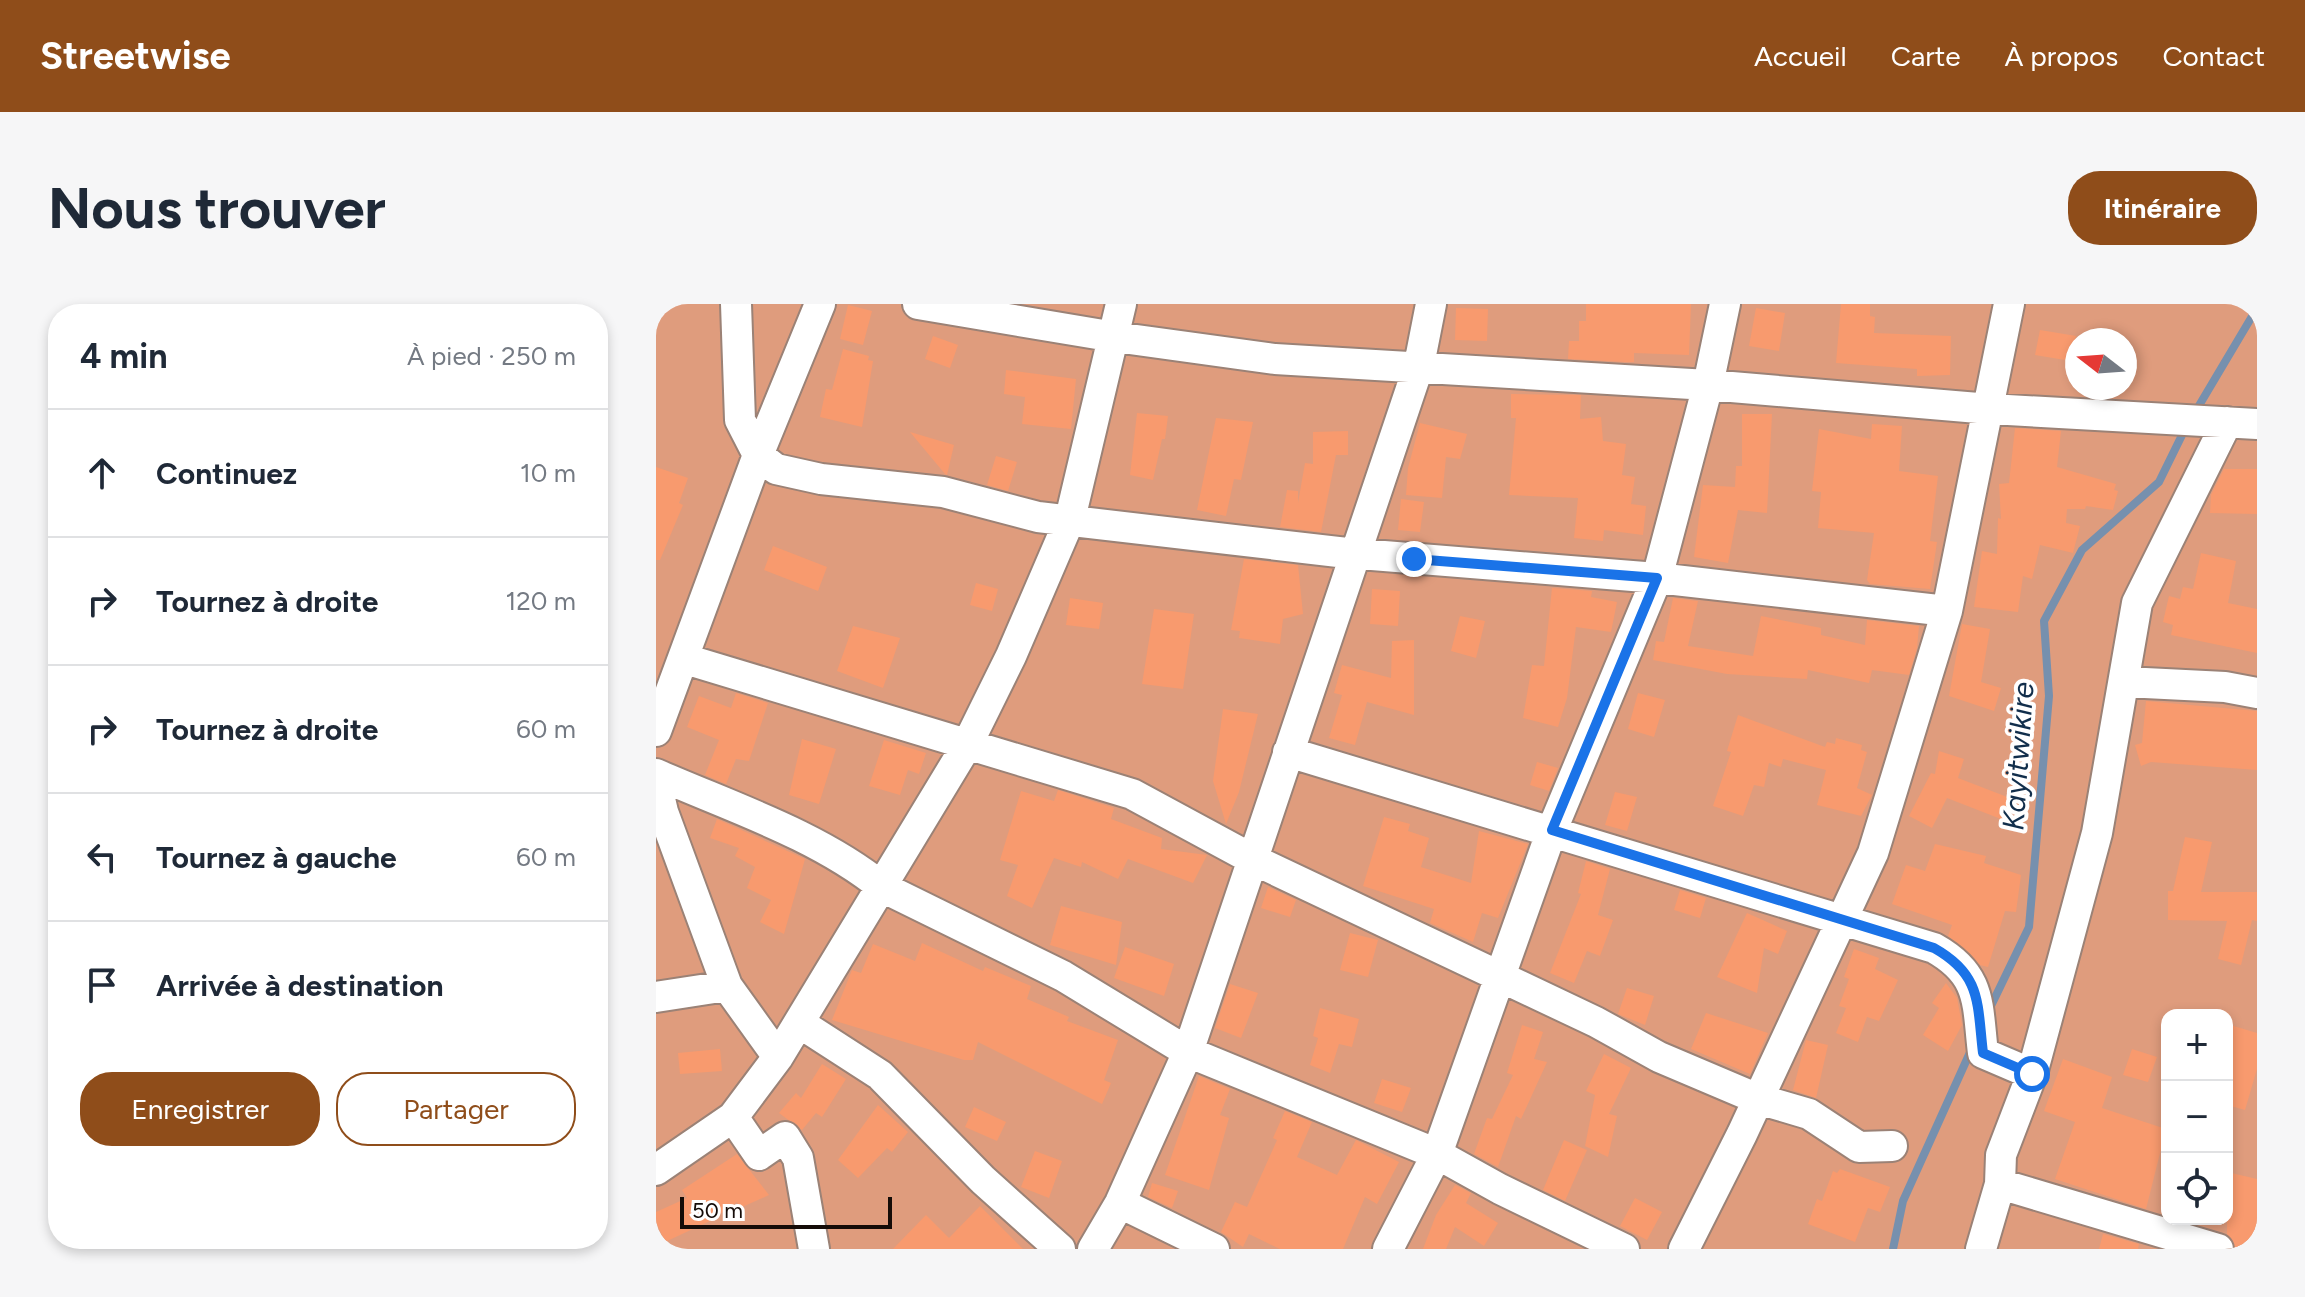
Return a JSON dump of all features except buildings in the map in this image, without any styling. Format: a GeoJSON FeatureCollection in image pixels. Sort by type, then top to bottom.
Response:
{"type":"FeatureCollection","features":[{"type":"Feature","properties":{"kind":"street"},"geometry":{"type":"LineString","coordinates":[[736,304],[740,420],[758,455],[776,469],[821,479],[943,492],[1038,517],[1353,554],[1657,578],[1947,611]]}},
{"type":"Feature","properties":{"kind":"street"},"geometry":{"type":"LineString","coordinates":[[656,729],[685,659],[758,455],[820,304]]}},
{"type":"Feature","properties":{"kind":"street"},"geometry":{"type":"LineString","coordinates":[[918,304],[1115,337],[1275,359],[1419,365],[1990,409],[2257,424]]}},
{"type":"Feature","properties":{"kind":"street"},"geometry":{"type":"LineString","coordinates":[[656,1170],[733,1117],[778,1057],[801,1024],[967,745],[1011,656],[1070,519],[1121,304]]}},
{"type":"Feature","properties":{"kind":"street"},"geometry":{"type":"LineString","coordinates":[[1093,1249],[1120,1203],[1188,1052],[1419,365],[1431,304]]}},
{"type":"Feature","properties":{"kind":"street"},"geometry":{"type":"LineString","coordinates":[[1388,1249],[1437,1154],[1552,830],[1657,578],[1708,385],[1725,304]]}},
{"type":"Feature","properties":{"kind":"street"},"geometry":{"type":"LineString","coordinates":[[1684,1249],[1873,853],[1947,611],[2009,304]]}},
{"type":"Feature","properties":{"kind":"street"},"geometry":{"type":"LineString","coordinates":[[1981,1249],[2000,1184],[2001,1155],[2032,1074],[2097,833],[2137,603],[2221,421]]}},
{"type":"Feature","properties":{"kind":"street"},"geometry":{"type":"LineString","coordinates":[[685,659],[1132,794],[1254,860],[1502,977],[1659,1057],[1758,1099],[1809,1114],[1859,1147],[1892,1146]]}},
{"type":"Feature","properties":{"kind":"street"},"geometry":{"type":"LineString","coordinates":[[2125,682],[2225,687],[2257,693]]}},
{"type":"Feature","properties":{"kind":"street"},"geometry":{"type":"LineString","coordinates":[[1288,752],[1457,806],[1552,830],[1934,948],[1959,962],[1975,987],[1983,1053],[2032,1074]]}},
{"type":"Feature","properties":{"kind":"street"},"geometry":{"type":"LineString","coordinates":[[656,774],[794,835],[865,874],[882,887],[1063,976],[1188,1052],[1437,1154],[1500,1189],[1624,1249]]}},
{"type":"Feature","properties":{"kind":"street"},"geometry":{"type":"LineString","coordinates":[[656,782],[663,812],[727,986],[778,1057]]}},
{"type":"Feature","properties":{"kind":"street"},"geometry":{"type":"LineString","coordinates":[[656,997],[727,986]]}},
{"type":"Feature","properties":{"kind":"street"},"geometry":{"type":"LineString","coordinates":[[801,1024],[880,1075],[983,1180],[1060,1249]]}},
{"type":"Feature","properties":{"kind":"street"},"geometry":{"type":"LineString","coordinates":[[733,1117],[759,1155],[785,1137],[798,1158],[814,1249]]}},
{"type":"Feature","properties":{"kind":"street"},"geometry":{"type":"LineString","coordinates":[[2000,1184],[2218,1249]]}},
{"type":"Feature","properties":{"kind":"street"},"geometry":{"type":"LineString","coordinates":[[1120,1203],[1214,1249]]}},
{"type":"Feature","properties":{"kind":"shaded area"},"geometry":{"type":"Polygon","coordinates":[[[656,304],[2257,304],[2257,1249],[656,1249],[656,304]]]}},
{"type":"Feature","properties":{"kind":"waterway","name":"Kayitwikire"},"geometry":{"type":"LineString","coordinates":[[2194,414],[2257,308]]}},
{"type":"Feature","properties":{"kind":"waterway","name":"Kayitwikire"},"geometry":{"type":"LineString","coordinates":[[1989,1010],[2029,927],[2049,696],[2044,621],[2082,550],[2159,482],[2185,429]]}},
{"type":"Feature","properties":{"kind":"waterway","name":"Kayitwikire"},"geometry":{"type":"LineString","coordinates":[[1893,1249],[1903,1201],[1972,1048]]}},
{"type":"Feature","properties":{"kind":"route"},"geometry":{"type":"LineString","coordinates":[[1414,559],[1657,578],[1552,830],[1934,948],[1959,962],[1975,987],[1983,1053],[2032,1074]]}}]}
